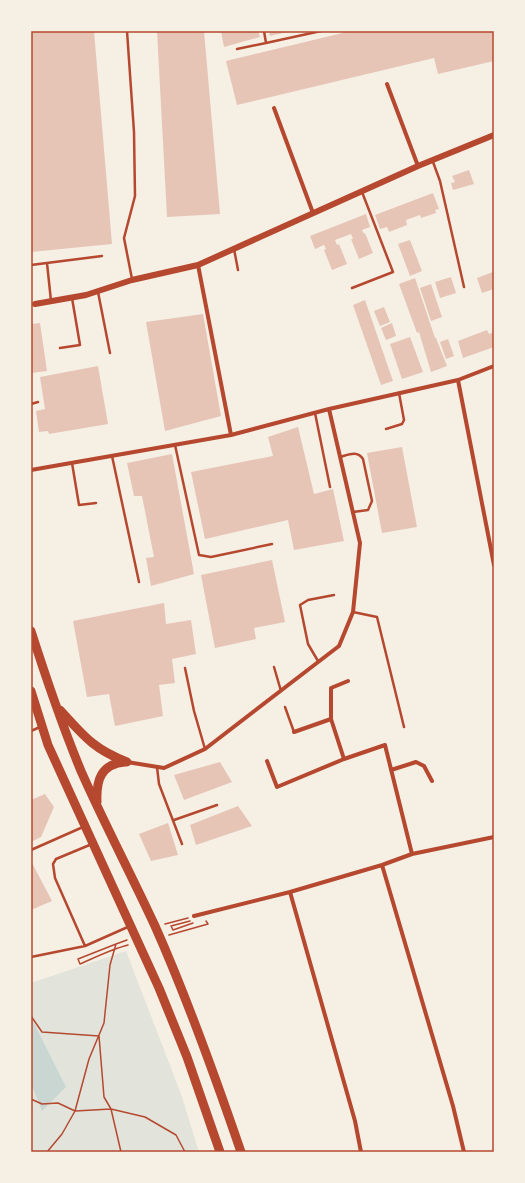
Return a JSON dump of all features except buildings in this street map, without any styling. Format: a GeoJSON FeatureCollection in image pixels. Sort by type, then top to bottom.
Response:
{"type":"FeatureCollection","features":[{"type":"Feature","properties":{"kind":"highway"},"geometry":{"type":"LineString","coordinates":[[31,632],[55,704],[97,806],[155,927],[212,1068],[241,1152]]}},
{"type":"Feature","properties":{"kind":"highway"},"geometry":{"type":"LineString","coordinates":[[31,693],[48,745],[132,925],[187,1057],[220,1152]]}},
{"type":"Feature","properties":{"kind":"highway"},"geometry":{"type":"LineString","coordinates":[[55,704],[85,738],[98,748],[127,762]]}},
{"type":"Feature","properties":{"kind":"highway"},"geometry":{"type":"LineString","coordinates":[[97,806],[98,784],[104,771],[115,762],[127,762]]}},
{"type":"Feature","properties":{"kind":"street"},"geometry":{"type":"LineString","coordinates":[[388,84],[418,166]]}},
{"type":"Feature","properties":{"kind":"street"},"geometry":{"type":"LineString","coordinates":[[274,108],[313,213]]}},
{"type":"Feature","properties":{"kind":"street"},"geometry":{"type":"LineString","coordinates":[[32,304],[51,302],[98,292],[132,280],[198,265],[418,166],[494,135]]}},
{"type":"Feature","properties":{"kind":"street"},"geometry":{"type":"LineString","coordinates":[[198,265],[231,435]]}},
{"type":"Feature","properties":{"kind":"street"},"geometry":{"type":"LineString","coordinates":[[31,470],[231,435],[329,409],[458,380],[494,366]]}},
{"type":"Feature","properties":{"kind":"street"},"geometry":{"type":"LineString","coordinates":[[458,380],[494,565]]}},
{"type":"Feature","properties":{"kind":"street"},"geometry":{"type":"LineString","coordinates":[[127,762],[164,768],[205,748],[281,692],[339,646],[354,612],[360,543],[329,409]]}},
{"type":"Feature","properties":{"kind":"street"},"geometry":{"type":"LineString","coordinates":[[344,759],[331,719],[331,688],[348,681]]}},
{"type":"Feature","properties":{"kind":"street"},"geometry":{"type":"LineString","coordinates":[[294,732],[331,719]]}},
{"type":"Feature","properties":{"kind":"street"},"geometry":{"type":"LineString","coordinates":[[267,761],[277,787],[344,759],[386,745],[412,854]]}},
{"type":"Feature","properties":{"kind":"street"},"geometry":{"type":"LineString","coordinates":[[391,770],[416,762],[424,766],[432,781]]}},
{"type":"Feature","properties":{"kind":"street"},"geometry":{"type":"LineString","coordinates":[[194,916],[290,892],[382,865],[412,854],[494,837]]}},
{"type":"Feature","properties":{"kind":"street"},"geometry":{"type":"LineString","coordinates":[[382,865],[453,1106],[464,1152]]}},
{"type":"Feature","properties":{"kind":"street"},"geometry":{"type":"LineString","coordinates":[[290,892],[355,1121],[361,1152]]}},
{"type":"Feature","properties":{"kind":"lane"},"geometry":{"type":"LineString","coordinates":[[126,31],[134,132],[135,196],[124,238],[132,280]]}},
{"type":"Feature","properties":{"kind":"lane"},"geometry":{"type":"LineString","coordinates":[[264,31],[266,43]]}},
{"type":"Feature","properties":{"kind":"lane"},"geometry":{"type":"LineString","coordinates":[[237,49],[321,31]]}},
{"type":"Feature","properties":{"kind":"lane"},"geometry":{"type":"LineString","coordinates":[[432,161],[441,188],[464,287]]}},
{"type":"Feature","properties":{"kind":"lane"},"geometry":{"type":"LineString","coordinates":[[352,288],[393,272],[362,191]]}},
{"type":"Feature","properties":{"kind":"lane"},"geometry":{"type":"LineString","coordinates":[[234,249],[238,270]]}},
{"type":"Feature","properties":{"kind":"lane"},"geometry":{"type":"LineString","coordinates":[[31,265],[102,256]]}},
{"type":"Feature","properties":{"kind":"lane"},"geometry":{"type":"LineString","coordinates":[[47,263],[51,302]]}},
{"type":"Feature","properties":{"kind":"lane"},"geometry":{"type":"LineString","coordinates":[[98,292],[110,353]]}},
{"type":"Feature","properties":{"kind":"lane"},"geometry":{"type":"LineString","coordinates":[[60,348],[80,344],[72,298]]}},
{"type":"Feature","properties":{"kind":"lane"},"geometry":{"type":"LineString","coordinates":[[386,428],[402,424],[404,420],[399,393]]}},
{"type":"Feature","properties":{"kind":"lane"},"geometry":{"type":"LineString","coordinates":[[31,404],[38,402]]}},
{"type":"Feature","properties":{"kind":"lane"},"geometry":{"type":"LineString","coordinates":[[315,413],[330,487]]}},
{"type":"Feature","properties":{"kind":"lane"},"geometry":{"type":"LineString","coordinates":[[176,445],[199,555],[211,557],[272,544]]}},
{"type":"Feature","properties":{"kind":"lane"},"geometry":{"type":"LineString","coordinates":[[340,458],[356,453],[361,455],[363,459],[372,501],[371,506],[368,510],[352,512]]}},
{"type":"Feature","properties":{"kind":"lane"},"geometry":{"type":"LineString","coordinates":[[112,456],[140,582]]}},
{"type":"Feature","properties":{"kind":"lane"},"geometry":{"type":"LineString","coordinates":[[72,463],[79,506],[96,503]]}},
{"type":"Feature","properties":{"kind":"lane"},"geometry":{"type":"LineString","coordinates":[[319,662],[308,644],[300,605],[308,600],[334,595]]}},
{"type":"Feature","properties":{"kind":"lane"},"geometry":{"type":"LineString","coordinates":[[354,612],[377,617],[404,727]]}},
{"type":"Feature","properties":{"kind":"lane"},"geometry":{"type":"LineString","coordinates":[[274,667],[281,692]]}},
{"type":"Feature","properties":{"kind":"lane"},"geometry":{"type":"LineString","coordinates":[[185,668],[194,711],[205,748]]}},
{"type":"Feature","properties":{"kind":"lane"},"geometry":{"type":"LineString","coordinates":[[285,707],[294,732]]}},
{"type":"Feature","properties":{"kind":"lane"},"geometry":{"type":"LineString","coordinates":[[31,731],[42,726]]}},
{"type":"Feature","properties":{"kind":"lane"},"geometry":{"type":"LineString","coordinates":[[157,766],[159,784],[182,844]]}},
{"type":"Feature","properties":{"kind":"lane"},"geometry":{"type":"LineString","coordinates":[[174,820],[217,805]]}},
{"type":"Feature","properties":{"kind":"lane"},"geometry":{"type":"LineString","coordinates":[[31,850],[86,826]]}},
{"type":"Feature","properties":{"kind":"lane"},"geometry":{"type":"LineString","coordinates":[[85,946],[55,878],[53,864],[56,859],[94,843]]}},
{"type":"Feature","properties":{"kind":"lane"},"geometry":{"type":"LineString","coordinates":[[31,957],[85,946],[132,925]]}},
{"type":"Feature","properties":{"kind":"path"},"geometry":{"type":"LineString","coordinates":[[155,927],[194,916],[197,920],[171,926],[173,930],[199,922]]}},
{"type":"Feature","properties":{"kind":"path"},"geometry":{"type":"LineString","coordinates":[[172,935],[208,924],[205,920]]}},
{"type":"Feature","properties":{"kind":"path"},"geometry":{"type":"LineString","coordinates":[[47,1152],[62,1134],[74,1111],[89,1059],[104,1023],[110,965],[116,944],[78,959],[80,964],[105,953]]}},
{"type":"Feature","properties":{"kind":"path"},"geometry":{"type":"LineString","coordinates":[[31,1016],[42,1032],[99,1036]]}},
{"type":"Feature","properties":{"kind":"path"},"geometry":{"type":"LineString","coordinates":[[99,1036],[104,1097],[111,1109],[121,1152]]}},
{"type":"Feature","properties":{"kind":"path"},"geometry":{"type":"LineString","coordinates":[[31,1099],[42,1104],[58,1102],[74,1111],[111,1109],[145,1117],[176,1135],[185,1152]]}},
{"type":"Feature","properties":{"kind":"shaded area"},"geometry":{"type":"Polygon","coordinates":[[[126,951],[181,1094],[199,1152],[31,1152],[31,983],[126,951]]]}},
{"type":"Feature","properties":{"kind":"shaded area"},"geometry":{"type":"Polygon","coordinates":[[[31,1017],[66,1087],[42,1111],[31,1083],[31,1017]]]}}]}
